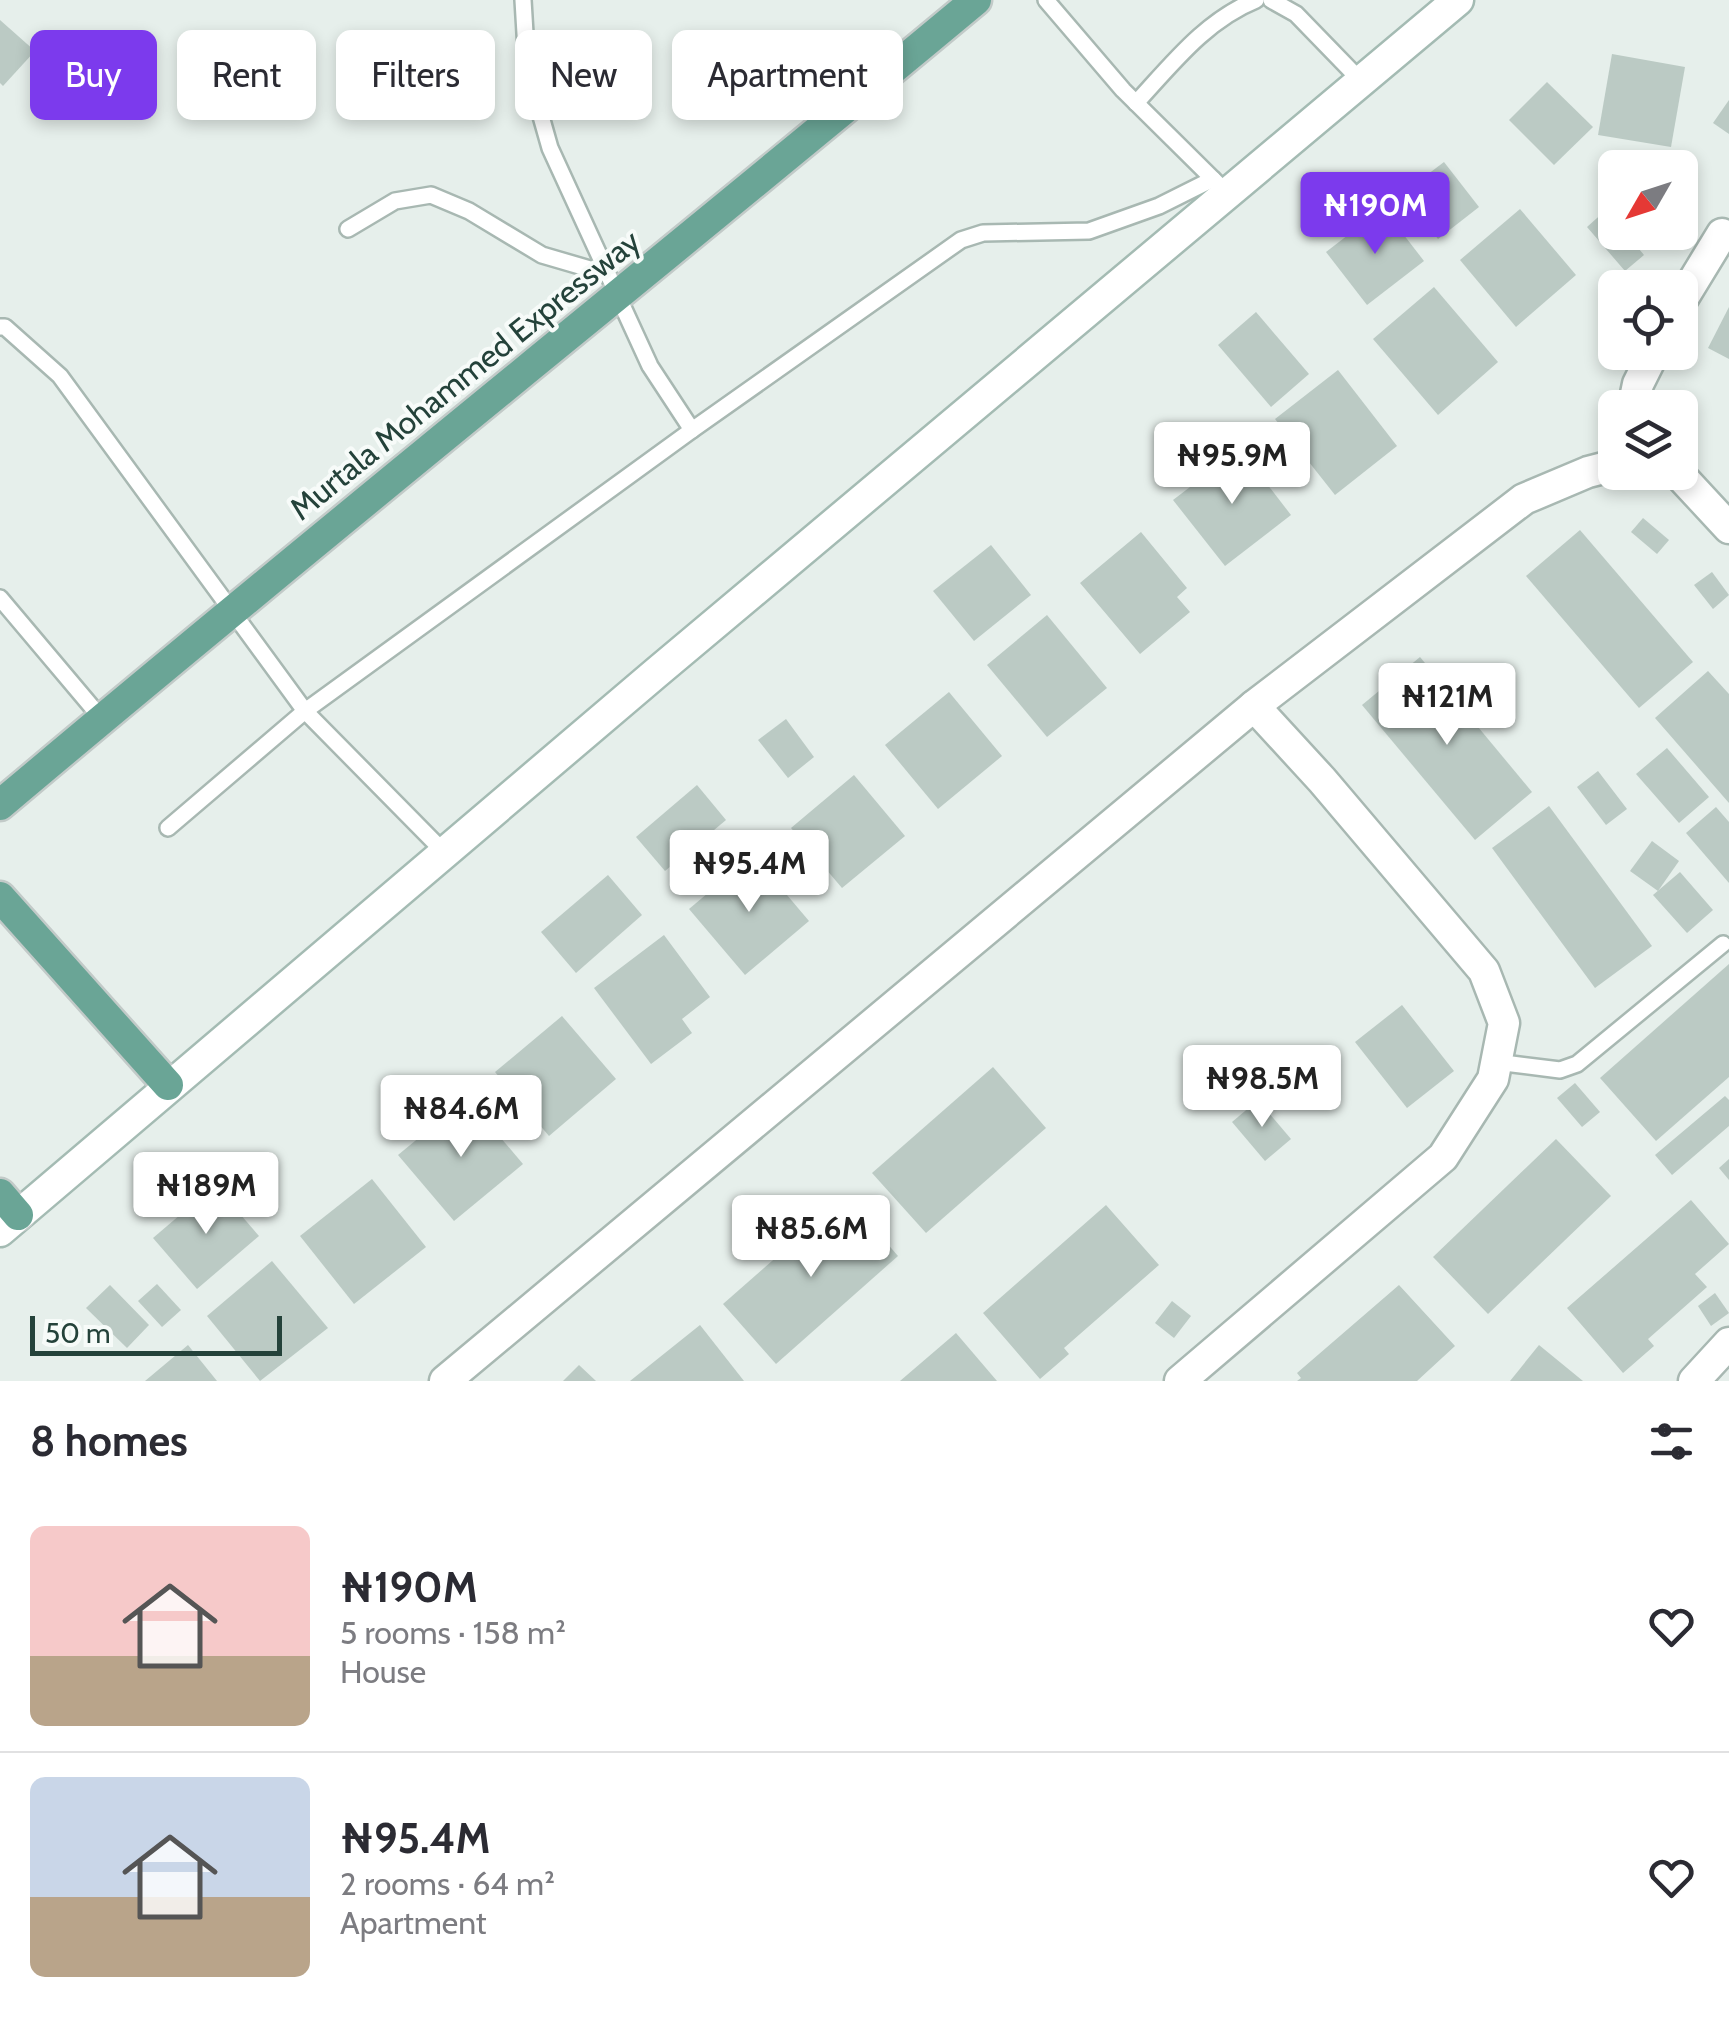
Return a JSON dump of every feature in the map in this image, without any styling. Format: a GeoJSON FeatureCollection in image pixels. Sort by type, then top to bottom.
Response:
{"type":"FeatureCollection","features":[{"type":"Feature","properties":{"kind":"main road","name":"Murtala Mohammed Expressway"},"geometry":{"type":"LineString","coordinates":[[0,805],[612,286],[976,0]]}},
{"type":"Feature","properties":{"kind":"main road"},"geometry":{"type":"LineString","coordinates":[[0,897],[168,1085]]}},
{"type":"Feature","properties":{"kind":"street"},"geometry":{"type":"LineString","coordinates":[[6,1213],[168,1085],[446,853],[1220,186],[1361,82],[1458,0]]}},
{"type":"Feature","properties":{"kind":"street"},"geometry":{"type":"LineString","coordinates":[[1698,273],[1722,234]]}},
{"type":"Feature","properties":{"kind":"street"},"geometry":{"type":"LineString","coordinates":[[446,1381],[1254,706],[1524,499],[1598,469]]}},
{"type":"Feature","properties":{"kind":"street"},"geometry":{"type":"LineString","coordinates":[[1694,490],[1729,528]]}},
{"type":"Feature","properties":{"kind":"street"},"geometry":{"type":"LineString","coordinates":[[1180,1381],[1443,1157],[1493,1078],[1504,1022],[1484,971],[1254,706]]}},
{"type":"Feature","properties":{"kind":"street"},"geometry":{"type":"LineString","coordinates":[[1694,1381],[1729,1343]]}},
{"type":"Feature","properties":{"kind":"lane"},"geometry":{"type":"LineString","coordinates":[[523,0],[527,67],[550,148],[650,366],[692,430]]}},
{"type":"Feature","properties":{"kind":"lane"},"geometry":{"type":"LineString","coordinates":[[168,828],[306,711],[961,240],[984,233],[1089,231],[1220,186],[1136,103],[1046,0]]}},
{"type":"Feature","properties":{"kind":"lane"},"geometry":{"type":"LineString","coordinates":[[1136,103],[1190,45],[1230,11],[1256,0]]}},
{"type":"Feature","properties":{"kind":"lane"},"geometry":{"type":"LineString","coordinates":[[1271,0],[1296,14],[1361,82]]}},
{"type":"Feature","properties":{"kind":"lane"},"geometry":{"type":"LineString","coordinates":[[348,229],[395,201],[431,195],[468,211],[542,255],[612,286]]}},
{"type":"Feature","properties":{"kind":"lane"},"geometry":{"type":"LineString","coordinates":[[0,327],[5,327],[60,376],[306,711],[446,853]]}},
{"type":"Feature","properties":{"kind":"lane"},"geometry":{"type":"LineString","coordinates":[[0,598],[102,718]]}},
{"type":"Feature","properties":{"kind":"lane"},"geometry":{"type":"LineString","coordinates":[[1496,1062],[1560,1070],[1577,1064],[1722,944]]}},
{"type":"Feature","properties":{"kind":"building"},"geometry":{"type":"Polygon","coordinates":[[[0,20],[30,47],[30,56],[3,86],[0,20]]]}},
{"type":"Feature","properties":{"kind":"building"},"geometry":{"type":"Polygon","coordinates":[[[1612,54],[1685,67],[1671,147],[1598,135],[1612,54]]]}},
{"type":"Feature","properties":{"kind":"building"},"geometry":{"type":"Polygon","coordinates":[[[1547,82],[1593,127],[1554,165],[1509,120],[1547,82]]]}},
{"type":"Feature","properties":{"kind":"building"},"geometry":{"type":"Polygon","coordinates":[[[1729,100],[1729,134],[1713,123],[1729,100]]]}},
{"type":"Feature","properties":{"kind":"building"},"geometry":{"type":"Polygon","coordinates":[[[1444,162],[1479,207],[1438,239],[1403,193],[1444,162]]]}},
{"type":"Feature","properties":{"kind":"building"},"geometry":{"type":"Polygon","coordinates":[[[1383,208],[1424,261],[1367,305],[1326,252],[1383,208]]]}},
{"type":"Feature","properties":{"kind":"building"},"geometry":{"type":"Polygon","coordinates":[[[1520,209],[1576,275],[1516,327],[1460,260],[1520,209]]]}},
{"type":"Feature","properties":{"kind":"building"},"geometry":{"type":"Polygon","coordinates":[[[1598,217],[1598,240],[1587,227],[1598,217]]]}},
{"type":"Feature","properties":{"kind":"building"},"geometry":{"type":"Polygon","coordinates":[[[1607,250],[1640,250],[1644,255],[1624,270],[1607,250]]]}},
{"type":"Feature","properties":{"kind":"building"},"geometry":{"type":"Polygon","coordinates":[[[1434,287],[1498,362],[1438,415],[1373,339],[1434,287]]]}},
{"type":"Feature","properties":{"kind":"building"},"geometry":{"type":"Polygon","coordinates":[[[1729,307],[1729,359],[1708,348],[1729,307]]]}},
{"type":"Feature","properties":{"kind":"building"},"geometry":{"type":"Polygon","coordinates":[[[1256,312],[1309,374],[1271,407],[1218,345],[1256,312]]]}},
{"type":"Feature","properties":{"kind":"building"},"geometry":{"type":"Polygon","coordinates":[[[1338,370],[1397,446],[1335,495],[1275,419],[1338,370]]]}},
{"type":"Feature","properties":{"kind":"building"},"geometry":{"type":"Polygon","coordinates":[[[1240,449],[1291,515],[1225,566],[1173,500],[1240,449]]]}},
{"type":"Feature","properties":{"kind":"building"},"geometry":{"type":"Polygon","coordinates":[[[1643,518],[1669,540],[1657,554],[1631,532],[1643,518]]]}},
{"type":"Feature","properties":{"kind":"building"},"geometry":{"type":"Polygon","coordinates":[[[1580,530],[1693,662],[1639,708],[1526,576],[1580,530]]]}},
{"type":"Feature","properties":{"kind":"building"},"geometry":{"type":"Polygon","coordinates":[[[1141,532],[1187,588],[1177,597],[1190,612],[1140,654],[1080,583],[1141,532]]]}},
{"type":"Feature","properties":{"kind":"building"},"geometry":{"type":"Polygon","coordinates":[[[991,545],[1031,595],[974,641],[933,591],[991,545]]]}},
{"type":"Feature","properties":{"kind":"building"},"geometry":{"type":"Polygon","coordinates":[[[1712,572],[1729,595],[1713,609],[1694,585],[1712,572]]]}},
{"type":"Feature","properties":{"kind":"building"},"geometry":{"type":"Polygon","coordinates":[[[1047,615],[1107,688],[1047,737],[987,665],[1047,615]]]}},
{"type":"Feature","properties":{"kind":"building"},"geometry":{"type":"Polygon","coordinates":[[[1420,657],[1532,792],[1475,840],[1362,705],[1420,657]]]}},
{"type":"Feature","properties":{"kind":"building"},"geometry":{"type":"Polygon","coordinates":[[[1708,671],[1729,694],[1729,803],[1655,718],[1708,671]]]}},
{"type":"Feature","properties":{"kind":"building"},"geometry":{"type":"Polygon","coordinates":[[[949,692],[1002,756],[938,809],[885,745],[949,692]]]}},
{"type":"Feature","properties":{"kind":"building"},"geometry":{"type":"Polygon","coordinates":[[[786,719],[814,757],[788,778],[758,740],[786,719]]]}},
{"type":"Feature","properties":{"kind":"building"},"geometry":{"type":"Polygon","coordinates":[[[1667,748],[1709,797],[1679,823],[1636,774],[1667,748]]]}},
{"type":"Feature","properties":{"kind":"building"},"geometry":{"type":"Polygon","coordinates":[[[1598,771],[1627,809],[1606,825],[1577,787],[1598,771]]]}},
{"type":"Feature","properties":{"kind":"building"},"geometry":{"type":"Polygon","coordinates":[[[854,775],[905,836],[842,888],[791,828],[854,775]]]}},
{"type":"Feature","properties":{"kind":"building"},"geometry":{"type":"Polygon","coordinates":[[[697,785],[726,820],[665,871],[636,837],[697,785]]]}},
{"type":"Feature","properties":{"kind":"building"},"geometry":{"type":"Polygon","coordinates":[[[1549,806],[1652,946],[1595,988],[1492,848],[1549,806]]]}},
{"type":"Feature","properties":{"kind":"building"},"geometry":{"type":"Polygon","coordinates":[[[1716,807],[1729,822],[1729,883],[1686,833],[1716,807]]]}},
{"type":"Feature","properties":{"kind":"building"},"geometry":{"type":"Polygon","coordinates":[[[1652,841],[1679,861],[1658,891],[1630,871],[1652,841]]]}},
{"type":"Feature","properties":{"kind":"building"},"geometry":{"type":"Polygon","coordinates":[[[753,855],[809,921],[745,975],[689,909],[753,855]]]}},
{"type":"Feature","properties":{"kind":"building"},"geometry":{"type":"Polygon","coordinates":[[[1680,872],[1713,910],[1687,933],[1653,895],[1680,872]]]}},
{"type":"Feature","properties":{"kind":"building"},"geometry":{"type":"Polygon","coordinates":[[[608,875],[642,915],[576,973],[541,932],[608,875]]]}},
{"type":"Feature","properties":{"kind":"building"},"geometry":{"type":"Polygon","coordinates":[[[664,935],[710,997],[682,1019],[692,1033],[651,1064],[594,988],[664,935]]]}},
{"type":"Feature","properties":{"kind":"building"},"geometry":{"type":"Polygon","coordinates":[[[1729,964],[1729,1077],[1656,1141],[1600,1078],[1729,964]]]}},
{"type":"Feature","properties":{"kind":"building"},"geometry":{"type":"Polygon","coordinates":[[[1402,1005],[1454,1071],[1407,1108],[1355,1042],[1402,1005]]]}},
{"type":"Feature","properties":{"kind":"building"},"geometry":{"type":"Polygon","coordinates":[[[562,1016],[616,1079],[549,1136],[495,1072],[562,1016]]]}},
{"type":"Feature","properties":{"kind":"building"},"geometry":{"type":"Polygon","coordinates":[[[993,1067],[1046,1128],[926,1233],[872,1173],[993,1067]]]}},
{"type":"Feature","properties":{"kind":"building"},"geometry":{"type":"Polygon","coordinates":[[[1575,1083],[1600,1112],[1582,1127],[1557,1098],[1575,1083]]]}},
{"type":"Feature","properties":{"kind":"building"},"geometry":{"type":"Polygon","coordinates":[[[1725,1096],[1729,1100],[1729,1126],[1672,1175],[1655,1155],[1725,1096]]]}},
{"type":"Feature","properties":{"kind":"building"},"geometry":{"type":"Polygon","coordinates":[[[467,1098],[523,1164],[454,1221],[398,1155],[467,1098]]]}},
{"type":"Feature","properties":{"kind":"building"},"geometry":{"type":"Polygon","coordinates":[[[1258,1100],[1291,1139],[1265,1161],[1232,1122],[1258,1100]]]}},
{"type":"Feature","properties":{"kind":"building"},"geometry":{"type":"Polygon","coordinates":[[[1556,1139],[1611,1196],[1488,1314],[1433,1257],[1556,1139]]]}},
{"type":"Feature","properties":{"kind":"building"},"geometry":{"type":"Polygon","coordinates":[[[1729,1159],[1729,1180],[1719,1168],[1729,1159]]]}},
{"type":"Feature","properties":{"kind":"building"},"geometry":{"type":"Polygon","coordinates":[[[372,1179],[426,1247],[354,1304],[300,1236],[372,1179]]]}},
{"type":"Feature","properties":{"kind":"building"},"geometry":{"type":"Polygon","coordinates":[[[215,1185],[259,1236],[197,1289],[153,1238],[215,1185]]]}},
{"type":"Feature","properties":{"kind":"building"},"geometry":{"type":"Polygon","coordinates":[[[846,1196],[898,1256],[776,1364],[723,1304],[846,1196]]]}},
{"type":"Feature","properties":{"kind":"building"},"geometry":{"type":"Polygon","coordinates":[[[1691,1200],[1729,1244],[1695,1274],[1707,1287],[1648,1339],[1654,1346],[1623,1373],[1567,1308],[1691,1200]]]}},
{"type":"Feature","properties":{"kind":"building"},"geometry":{"type":"Polygon","coordinates":[[[1106,1205],[1159,1265],[1064,1348],[1069,1354],[1040,1379],[983,1313],[1106,1205]]]}},
{"type":"Feature","properties":{"kind":"building"},"geometry":{"type":"Polygon","coordinates":[[[272,1261],[328,1328],[260,1381],[207,1316],[272,1261]]]}},
{"type":"Feature","properties":{"kind":"building"},"geometry":{"type":"Polygon","coordinates":[[[157,1284],[181,1310],[162,1327],[138,1301],[157,1284]]]}},
{"type":"Feature","properties":{"kind":"building"},"geometry":{"type":"Polygon","coordinates":[[[110,1285],[149,1325],[127,1348],[86,1308],[110,1285]]]}},
{"type":"Feature","properties":{"kind":"building"},"geometry":{"type":"Polygon","coordinates":[[[1399,1285],[1455,1346],[1417,1381],[1297,1381],[1301,1378],[1297,1373],[1399,1285]]]}},
{"type":"Feature","properties":{"kind":"building"},"geometry":{"type":"Polygon","coordinates":[[[1715,1293],[1729,1313],[1711,1326],[1698,1306],[1715,1293]]]}},
{"type":"Feature","properties":{"kind":"building"},"geometry":{"type":"Polygon","coordinates":[[[1172,1301],[1191,1316],[1174,1338],[1155,1323],[1172,1301]]]}},
{"type":"Feature","properties":{"kind":"building"},"geometry":{"type":"Polygon","coordinates":[[[700,1325],[744,1381],[630,1381],[700,1325]]]}},
{"type":"Feature","properties":{"kind":"building"},"geometry":{"type":"Polygon","coordinates":[[[956,1333],[997,1381],[900,1381],[956,1333]]]}},
{"type":"Feature","properties":{"kind":"building"},"geometry":{"type":"Polygon","coordinates":[[[188,1345],[217,1381],[145,1381],[188,1345]]]}},
{"type":"Feature","properties":{"kind":"building"},"geometry":{"type":"Polygon","coordinates":[[[1539,1345],[1583,1381],[1510,1381],[1539,1345]]]}},
{"type":"Feature","properties":{"kind":"building"},"geometry":{"type":"Polygon","coordinates":[[[579,1365],[596,1381],[563,1381],[579,1365]]]}}]}
